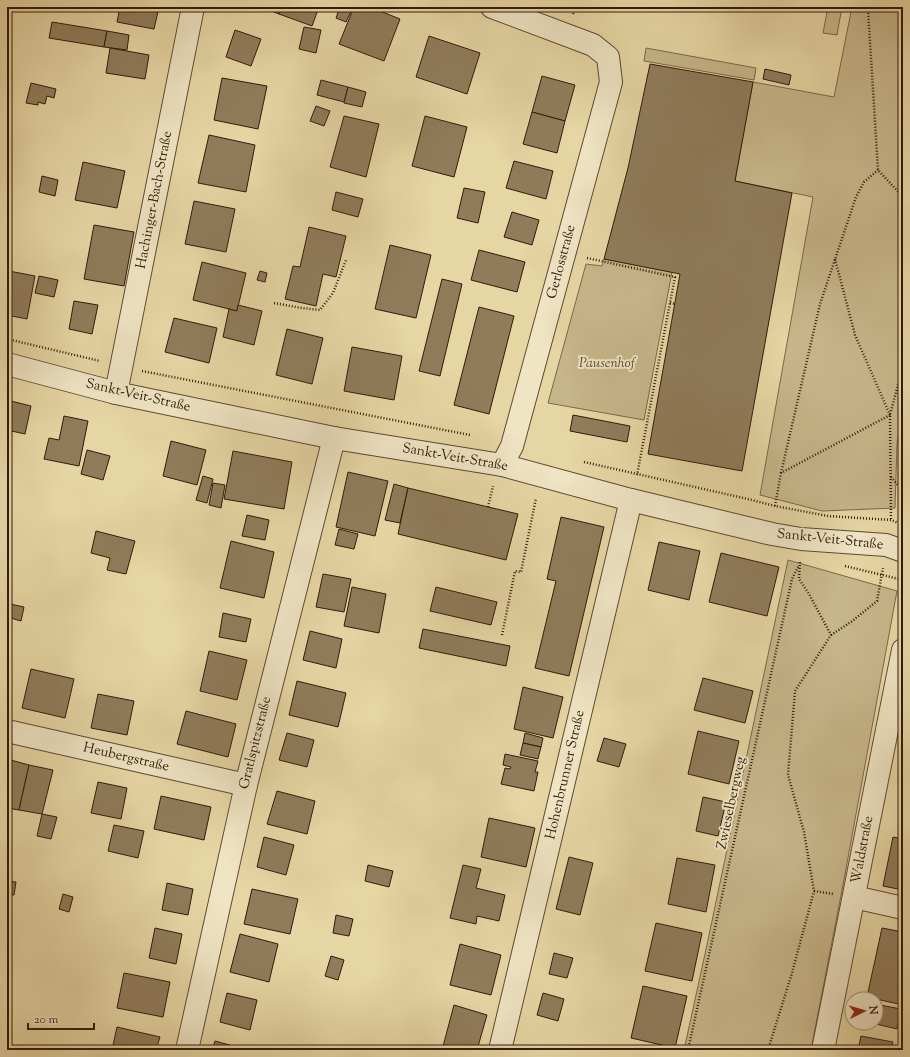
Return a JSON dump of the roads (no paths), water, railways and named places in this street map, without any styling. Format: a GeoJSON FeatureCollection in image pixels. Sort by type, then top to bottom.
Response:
{"type":"FeatureCollection","features":[{"type":"Feature","properties":{"kind":"street","name":"Hachinger-Bach-Straße"},"geometry":{"type":"LineString","coordinates":[[116,393],[193,7]]}},
{"type":"Feature","properties":{"kind":"street","name":"Gerlosstraße"},"geometry":{"type":"LineString","coordinates":[[492,7],[593,45],[608,57],[611,82],[512,446],[498,474]]}},
{"type":"Feature","properties":{"kind":"street","name":"Sankt-Veit-Straße"},"geometry":{"type":"LineString","coordinates":[[7,364],[116,393],[498,474],[631,500],[764,532],[801,539],[886,545],[903,551]]}},
{"type":"Feature","properties":{"kind":"street","name":"Gratlspitzstraße"},"geometry":{"type":"LineString","coordinates":[[187,1050],[246,785],[334,438]]}},
{"type":"Feature","properties":{"kind":"street","name":"Hohenbrunner Straße"},"geometry":{"type":"LineString","coordinates":[[500,1050],[631,500]]}},
{"type":"Feature","properties":{"kind":"street","name":"Waldstraße"},"geometry":{"type":"LineString","coordinates":[[823,1050],[903,650]]}},
{"type":"Feature","properties":{"kind":"street","name":"Heubergstraße"},"geometry":{"type":"LineString","coordinates":[[7,730],[246,785]]}},
{"type":"Feature","properties":{"kind":"street"},"geometry":{"type":"LineString","coordinates":[[854,897],[903,908]]}},
{"type":"Feature","properties":{"kind":"park label","name":"Pausenhof"},"geometry":{"type":"Point","coordinates":[607,364]}}]}
